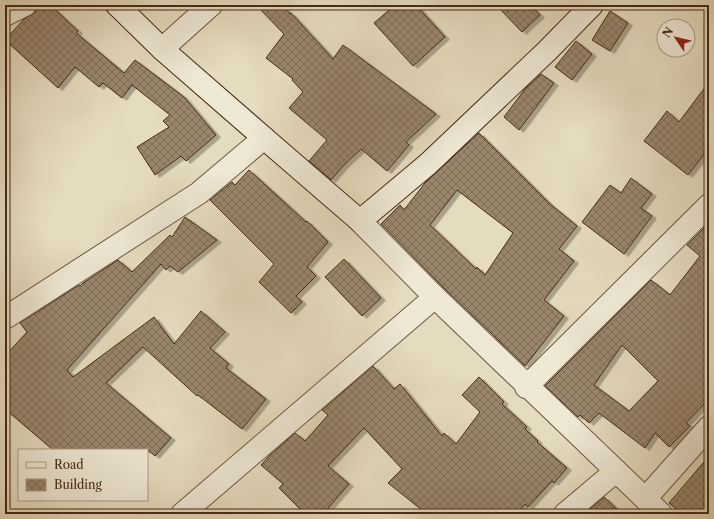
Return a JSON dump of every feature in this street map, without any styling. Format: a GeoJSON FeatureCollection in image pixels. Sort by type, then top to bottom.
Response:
{"type":"FeatureCollection","features":[{"type":"Feature","properties":{"kind":"street"},"geometry":{"type":"LineString","coordinates":[[5,15],[25,5]]}},
{"type":"Feature","properties":{"kind":"street"},"geometry":{"type":"LineString","coordinates":[[118,5],[162,49],[360,221],[434,297],[526,387],[646,498],[661,514]]}},
{"type":"Feature","properties":{"kind":"street"},"geometry":{"type":"LineString","coordinates":[[162,49],[211,5]]}},
{"type":"Feature","properties":{"kind":"street"},"geometry":{"type":"LineString","coordinates":[[360,221],[434,158],[547,51],[592,5]]}},
{"type":"Feature","properties":{"kind":"street"},"geometry":{"type":"LineString","coordinates":[[5,318],[199,193],[264,138]]}},
{"type":"Feature","properties":{"kind":"street"},"geometry":{"type":"LineString","coordinates":[[526,387],[709,205]]}},
{"type":"Feature","properties":{"kind":"street"},"geometry":{"type":"LineString","coordinates":[[182,514],[434,297]]}},
{"type":"Feature","properties":{"kind":"street"},"geometry":{"type":"LineString","coordinates":[[646,498],[709,428]]}},
{"type":"Feature","properties":{"kind":"street"},"geometry":{"type":"LineString","coordinates":[[565,514],[616,471]]}},
{"type":"Feature","properties":{"kind":"building"},"geometry":{"type":"Polygon","coordinates":[[[38,5],[50,5],[78,31],[76,33],[124,73],[135,60],[184,97],[216,135],[186,161],[181,156],[155,175],[137,147],[169,127],[163,121],[170,115],[132,85],[122,98],[103,83],[99,87],[75,67],[58,88],[5,40],[24,19],[35,12],[38,5]]]}},
{"type":"Feature","properties":{"kind":"building"},"geometry":{"type":"Polygon","coordinates":[[[256,5],[282,5],[333,59],[343,45],[436,114],[406,142],[409,145],[387,171],[361,149],[331,180],[309,161],[327,140],[289,108],[303,92],[292,80],[293,79],[266,58],[284,34],[256,5]]]}},
{"type":"Feature","properties":{"kind":"building"},"geometry":{"type":"Polygon","coordinates":[[[395,5],[416,5],[445,37],[413,66],[374,23],[395,5]]]}},
{"type":"Feature","properties":{"kind":"building"},"geometry":{"type":"Polygon","coordinates":[[[496,5],[530,5],[540,15],[522,32],[496,5]]]}},
{"type":"Feature","properties":{"kind":"building"},"geometry":{"type":"Polygon","coordinates":[[[610,11],[628,23],[610,51],[592,40],[610,11]]]}},
{"type":"Feature","properties":{"kind":"building"},"geometry":{"type":"Polygon","coordinates":[[[576,41],[592,54],[572,80],[555,67],[576,41]]]}},
{"type":"Feature","properties":{"kind":"building"},"geometry":{"type":"Polygon","coordinates":[[[541,74],[554,83],[519,130],[504,117],[525,89],[541,74]]]}},
{"type":"Feature","properties":{"kind":"building"},"geometry":{"type":"Polygon","coordinates":[[[709,82],[709,148],[688,175],[644,141],[667,111],[679,122],[709,82]]]}},
{"type":"Feature","properties":{"kind":"building"},"geometry":{"type":"Polygon","coordinates":[[[479,133],[550,204],[577,226],[559,249],[574,261],[544,300],[564,316],[525,366],[444,288],[381,224],[400,205],[404,210],[425,183],[479,133]],[[457,190],[430,225],[476,269],[477,267],[485,275],[513,233],[457,190]]]}},
{"type":"Feature","properties":{"kind":"building"},"geometry":{"type":"Polygon","coordinates":[[[249,170],[306,222],[307,221],[328,242],[307,267],[316,276],[296,296],[302,302],[291,313],[259,282],[274,264],[210,200],[232,182],[235,185],[249,170]]]}},
{"type":"Feature","properties":{"kind":"building"},"geometry":{"type":"Polygon","coordinates":[[[631,178],[652,194],[641,208],[652,216],[624,254],[582,222],[610,185],[621,193],[631,178]]]}},
{"type":"Feature","properties":{"kind":"building"},"geometry":{"type":"Polygon","coordinates":[[[185,217],[217,240],[178,272],[170,266],[166,270],[161,264],[67,370],[73,377],[154,317],[174,344],[201,311],[225,332],[210,348],[229,364],[226,368],[266,399],[242,429],[198,395],[197,396],[143,347],[106,383],[171,438],[155,456],[148,449],[52,449],[5,409],[5,356],[27,332],[20,323],[79,285],[80,286],[118,260],[132,272],[170,235],[172,237],[185,217]]]}},
{"type":"Feature","properties":{"kind":"building"},"geometry":{"type":"Polygon","coordinates":[[[709,223],[709,399],[686,423],[690,426],[669,447],[655,433],[645,448],[599,413],[589,423],[580,415],[578,417],[545,386],[651,280],[670,295],[700,256],[687,245],[709,223]],[[622,345],[594,385],[629,411],[658,381],[622,345]]]}},
{"type":"Feature","properties":{"kind":"building"},"geometry":{"type":"Polygon","coordinates":[[[344,259],[381,298],[362,316],[325,277],[344,259]]]}},
{"type":"Feature","properties":{"kind":"building"},"geometry":{"type":"Polygon","coordinates":[[[373,366],[394,389],[400,384],[442,436],[444,433],[456,444],[480,412],[462,395],[479,377],[504,402],[502,404],[527,427],[525,429],[538,441],[537,442],[567,468],[554,483],[552,481],[528,507],[525,504],[516,514],[427,514],[388,483],[402,469],[364,428],[328,466],[349,484],[323,514],[305,514],[279,488],[283,484],[261,465],[295,433],[305,441],[328,415],[322,410],[373,366]]]}},
{"type":"Feature","properties":{"kind":"building"},"geometry":{"type":"Polygon","coordinates":[[[709,456],[709,514],[682,514],[669,503],[709,456]]]}},
{"type":"Feature","properties":{"kind":"building"},"geometry":{"type":"Polygon","coordinates":[[[604,497],[622,514],[584,514],[604,497]]]}}]}
